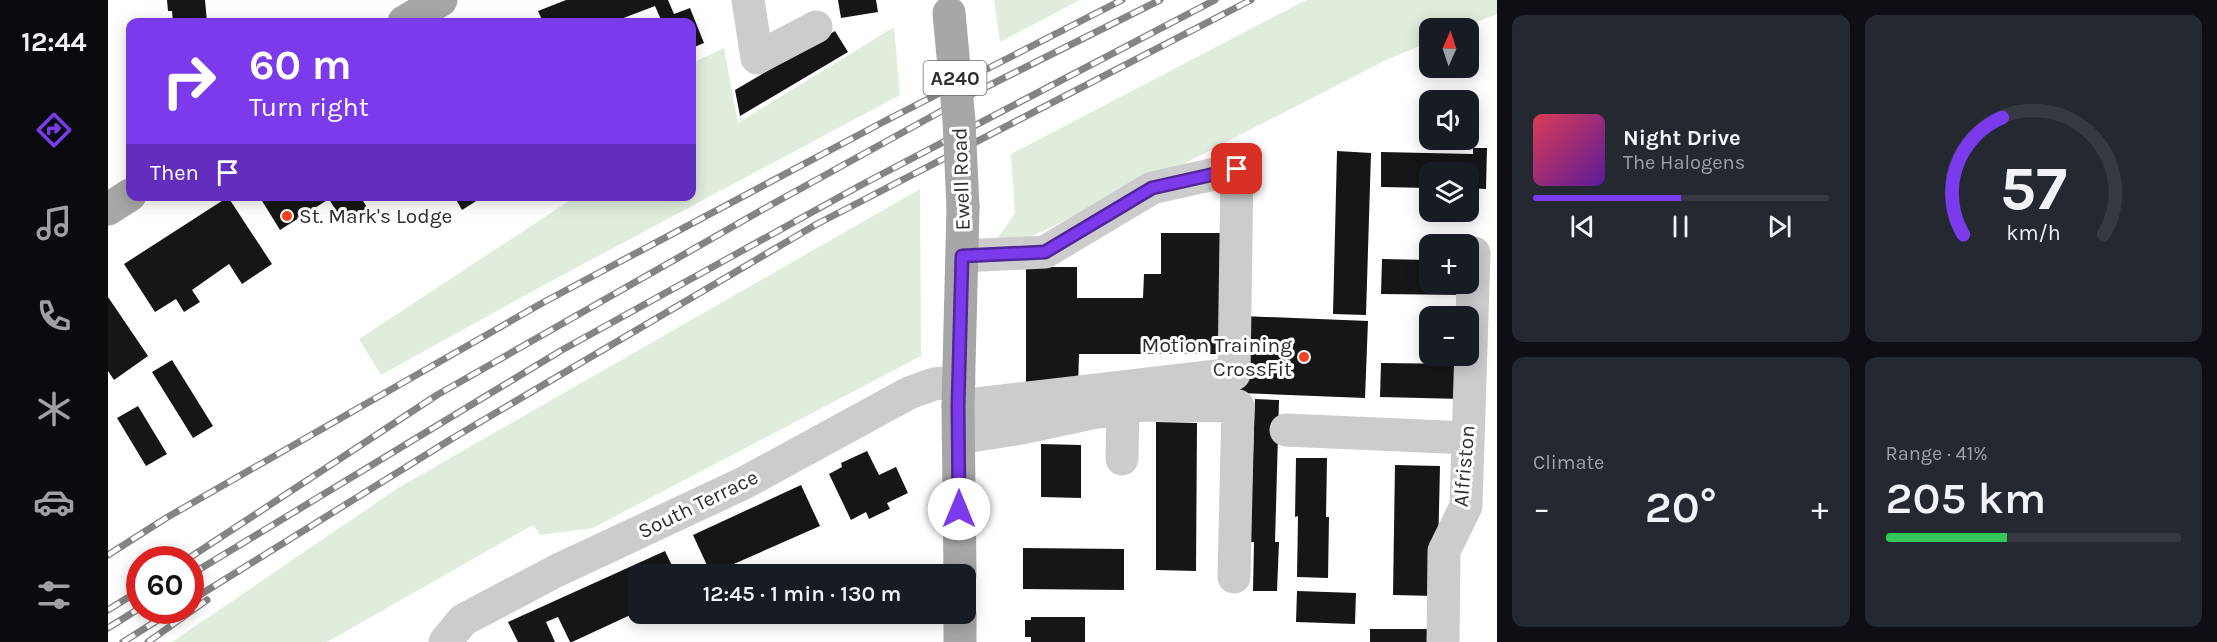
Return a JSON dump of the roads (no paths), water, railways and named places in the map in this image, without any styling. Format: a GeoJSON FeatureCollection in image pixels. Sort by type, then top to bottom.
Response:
{"type":"FeatureCollection","features":[{"type":"Feature","properties":{"kind":"main road"},"geometry":{"type":"LineString","coordinates":[[411,18],[441,0]]}},
{"type":"Feature","properties":{"kind":"main road","name":"Ewell Road"},"geometry":{"type":"LineString","coordinates":[[949,6],[959,121],[963,207],[958,409],[960,564]]}},
{"type":"Feature","properties":{"kind":"main road"},"geometry":{"type":"LineString","coordinates":[[108,209],[126,198]]}},
{"type":"Feature","properties":{"kind":"main road"},"geometry":{"type":"LineString","coordinates":[[960,624],[960,642]]}},
{"type":"Feature","properties":{"kind":"street"},"geometry":{"type":"LineString","coordinates":[[748,0],[757,58],[816,27]]}},
{"type":"Feature","properties":{"kind":"street"},"geometry":{"type":"LineString","coordinates":[[958,409],[1234,374],[1237,169],[1152,188],[1045,252],[962,256]]}},
{"type":"Feature","properties":{"kind":"street","name":"Alfriston"},"geometry":{"type":"LineString","coordinates":[[1443,642],[1444,550],[1466,506],[1469,366]]}},
{"type":"Feature","properties":{"kind":"street","name":"South Terrace"},"geometry":{"type":"LineString","coordinates":[[445,642],[464,620],[556,571],[744,483],[909,393],[934,384],[958,409]]}},
{"type":"Feature","properties":{"kind":"street"},"geometry":{"type":"LineString","coordinates":[[958,409],[1021,428],[1140,405],[1238,406],[1234,577]]}},
{"type":"Feature","properties":{"kind":"street"},"geometry":{"type":"LineString","coordinates":[[1122,410],[1122,459]]}},
{"type":"Feature","properties":{"kind":"street"},"geometry":{"type":"LineString","coordinates":[[1286,430],[1468,438]]}},
{"type":"Feature","properties":{"kind":"railway"},"geometry":{"type":"LineString","coordinates":[[108,555],[166,518],[544,302],[885,121],[1122,0]]}},
{"type":"Feature","properties":{"kind":"railway"},"geometry":{"type":"LineString","coordinates":[[204,548],[437,395],[769,206],[976,92],[1160,0]]}},
{"type":"Feature","properties":{"kind":"railway"},"geometry":{"type":"LineString","coordinates":[[204,567],[562,350],[863,184],[1215,0]]}},
{"type":"Feature","properties":{"kind":"railway"},"geometry":{"type":"LineString","coordinates":[[204,592],[453,438],[817,224],[1251,0]]}},
{"type":"Feature","properties":{"kind":"railway"},"geometry":{"type":"LineString","coordinates":[[108,610],[126,599]]}},
{"type":"Feature","properties":{"kind":"railway"},"geometry":{"type":"LineString","coordinates":[[148,642],[207,600]]}},
{"type":"Feature","properties":{"kind":"railway"},"geometry":{"type":"LineString","coordinates":[[108,628],[126,617]]}},
{"type":"Feature","properties":{"kind":"railway"},"geometry":{"type":"LineString","coordinates":[[123,642],[152,624]]}},
{"type":"Feature","properties":{"kind":"place","name":"St. Mark's Lodge"},"geometry":{"type":"Point","coordinates":[287,216]}},
{"type":"Feature","properties":{"kind":"place","name":"Motion Training CrossFit"},"geometry":{"type":"Point","coordinates":[1304,357]}}]}
